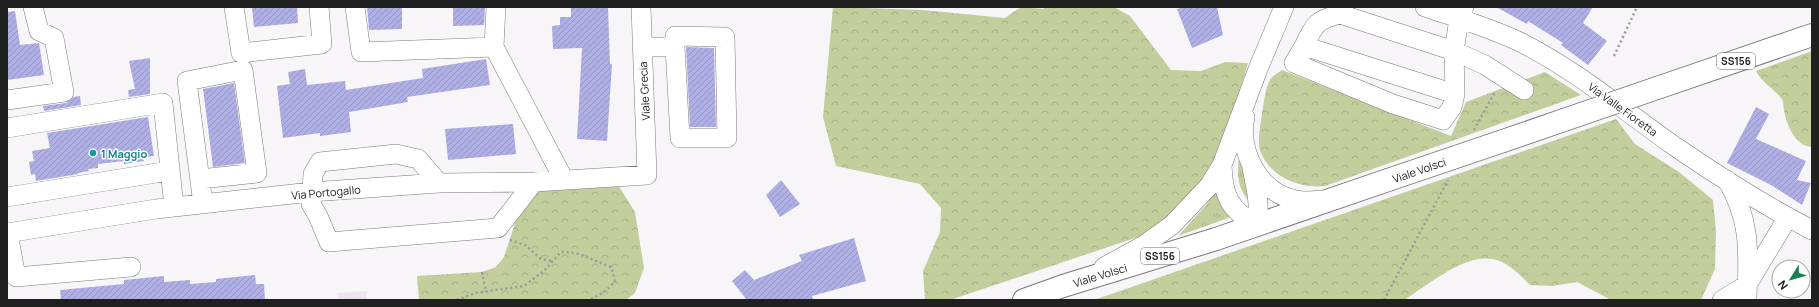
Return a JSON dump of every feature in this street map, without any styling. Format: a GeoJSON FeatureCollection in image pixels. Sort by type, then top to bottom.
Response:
{"type":"FeatureCollection","features":[{"type":"Feature","properties":{"kind":"main road","name":"Viale Volsci"},"geometry":{"type":"LineString","coordinates":[[1024,300],[1063,286],[1256,226],[1812,35]]}},
{"type":"Feature","properties":{"kind":"street"},"geometry":{"type":"LineString","coordinates":[[7,100],[64,92],[54,38],[39,32],[33,7]]}},
{"type":"Feature","properties":{"kind":"street"},"geometry":{"type":"LineString","coordinates":[[234,7],[241,53],[322,44],[319,7]]}},
{"type":"Feature","properties":{"kind":"street"},"geometry":{"type":"LineString","coordinates":[[355,7],[361,52],[494,47]]}},
{"type":"Feature","properties":{"kind":"street"},"geometry":{"type":"LineString","coordinates":[[496,7],[494,47],[564,180]]}},
{"type":"Feature","properties":{"kind":"street","name":"Viale Grecia"},"geometry":{"type":"LineString","coordinates":[[641,7],[647,175]]}},
{"type":"Feature","properties":{"kind":"street"},"geometry":{"type":"LineString","coordinates":[[1258,69],[1270,7]]}},
{"type":"Feature","properties":{"kind":"street"},"geometry":{"type":"LineString","coordinates":[[1063,286],[1139,248],[1172,226],[1209,186],[1222,165],[1258,69],[1284,7]]}},
{"type":"Feature","properties":{"kind":"street","name":"Via Valle Fioretta"},"geometry":{"type":"LineString","coordinates":[[1425,7],[1465,11],[1593,86],[1670,143],[1727,180],[1812,230]]}},
{"type":"Feature","properties":{"kind":"street"},"geometry":{"type":"LineString","coordinates":[[1465,11],[1454,51],[1455,94],[1452,106],[1443,120],[1394,104],[1294,63],[1313,29],[1323,18],[1340,14],[1454,51],[1484,65],[1524,90]]}},
{"type":"Feature","properties":{"kind":"street"},"geometry":{"type":"LineString","coordinates":[[675,36],[724,37],[728,138],[680,138],[675,47],[675,36]]}},
{"type":"Feature","properties":{"kind":"street"},"geometry":{"type":"LineString","coordinates":[[1304,46],[1455,94]]}},
{"type":"Feature","properties":{"kind":"street"},"geometry":{"type":"LineString","coordinates":[[642,47],[675,47]]}},
{"type":"Feature","properties":{"kind":"street"},"geometry":{"type":"LineString","coordinates":[[200,179],[257,174],[243,70],[187,81],[203,204]]}},
{"type":"Feature","properties":{"kind":"street"},"geometry":{"type":"LineString","coordinates":[[1222,165],[1222,178],[1231,206],[1242,217],[1256,226],[1258,200],[1244,138],[1244,120],[1249,96]]}},
{"type":"Feature","properties":{"kind":"street"},"geometry":{"type":"LineString","coordinates":[[7,128],[163,104],[174,207]]}},
{"type":"Feature","properties":{"kind":"street"},"geometry":{"type":"LineString","coordinates":[[439,183],[418,159],[396,154],[320,162],[313,174],[311,204],[329,242],[498,228],[534,182]]}},
{"type":"Feature","properties":{"kind":"street"},"geometry":{"type":"LineString","coordinates":[[1251,165],[1270,187],[1286,198],[1307,201],[1335,198]]}},
{"type":"Feature","properties":{"kind":"street"},"geometry":{"type":"LineString","coordinates":[[7,197],[169,171]]}},
{"type":"Feature","properties":{"kind":"street","name":"Via Portogallo"},"geometry":{"type":"LineString","coordinates":[[8,233],[81,220],[174,207],[311,192],[439,183],[534,182],[647,175]]}},
{"type":"Feature","properties":{"kind":"street"},"geometry":{"type":"LineString","coordinates":[[1727,180],[1737,197],[1744,217],[1750,261],[1747,292]]}},
{"type":"Feature","properties":{"kind":"street"},"geometry":{"type":"LineString","coordinates":[[1722,300],[1747,292],[1788,217]]}},
{"type":"Feature","properties":{"kind":"street"},"geometry":{"type":"LineString","coordinates":[[8,233],[12,282],[131,267]]}},
{"type":"Feature","properties":{"kind":"path"},"geometry":{"type":"LineString","coordinates":[[1614,56],[1637,7]]}},
{"type":"Feature","properties":{"kind":"path"},"geometry":{"type":"LineString","coordinates":[[1473,132],[1503,77]]}},
{"type":"Feature","properties":{"kind":"path"},"geometry":{"type":"LineString","coordinates":[[1384,300],[1451,174]]}},
{"type":"Feature","properties":{"kind":"path"},"geometry":{"type":"LineString","coordinates":[[510,240],[525,245],[541,259],[552,261]]}},
{"type":"Feature","properties":{"kind":"path"},"geometry":{"type":"LineString","coordinates":[[457,300],[486,291],[524,286],[544,271],[561,252],[571,251],[578,252],[611,267],[615,281],[598,297],[588,300]]}},
{"type":"Feature","properties":{"kind":"path"},"geometry":{"type":"LineString","coordinates":[[482,272],[486,291]]}},
{"type":"Feature","properties":{"kind":"shaded area"},"geometry":{"type":"Polygon","coordinates":[[[366,291],[367,300],[339,300],[338,293],[366,291]]]}},
{"type":"Feature","properties":{"kind":"green space"},"geometry":{"type":"Polygon","coordinates":[[[833,7],[923,10],[1005,18],[1021,7],[1044,9],[1044,7],[1114,7],[1130,16],[1171,70],[1201,71],[1225,62],[1248,63],[1232,118],[1211,166],[1191,195],[1168,219],[1141,236],[950,300],[925,300],[923,271],[940,232],[941,208],[920,184],[836,166],[823,117],[833,7]]]}},
{"type":"Feature","properties":{"kind":"green space"},"geometry":{"type":"Polygon","coordinates":[[[1812,51],[1812,147],[1806,146],[1796,139],[1789,128],[1782,99],[1761,79],[1756,71],[1812,51]]]}},
{"type":"Feature","properties":{"kind":"green space"},"geometry":{"type":"Polygon","coordinates":[[[1282,70],[1451,136],[1466,102],[1545,72],[1581,95],[1325,186],[1315,186],[1295,183],[1278,174],[1264,159],[1260,150],[1260,132],[1268,84],[1274,76],[1282,70]]]}},
{"type":"Feature","properties":{"kind":"green space"},"geometry":{"type":"Polygon","coordinates":[[[1616,119],[1635,144],[1679,172],[1713,200],[1716,231],[1715,269],[1701,300],[1611,300],[1577,282],[1552,286],[1530,285],[1503,262],[1492,259],[1481,259],[1469,261],[1457,266],[1404,300],[1094,300],[1616,119]]]}},
{"type":"Feature","properties":{"kind":"green space"},"geometry":{"type":"Polygon","coordinates":[[[1239,157],[1247,182],[1250,202],[1240,186],[1238,170],[1239,157]]]}},
{"type":"Feature","properties":{"kind":"green space"},"geometry":{"type":"Polygon","coordinates":[[[618,185],[635,212],[644,268],[635,293],[626,300],[419,300],[417,276],[482,272],[496,267],[504,257],[518,214],[541,189],[618,185]]]}},
{"type":"Feature","properties":{"kind":"green space"},"geometry":{"type":"Polygon","coordinates":[[[1220,185],[1231,217],[1178,236],[1207,204],[1220,185]]]}},
{"type":"Feature","properties":{"kind":"building"},"geometry":{"type":"Polygon","coordinates":[[[252,7],[297,7],[298,23],[254,27],[252,7]]]}},
{"type":"Feature","properties":{"kind":"building"},"geometry":{"type":"Polygon","coordinates":[[[367,7],[402,7],[402,29],[369,30],[367,7]]]}},
{"type":"Feature","properties":{"kind":"building"},"geometry":{"type":"Polygon","coordinates":[[[453,7],[485,7],[484,25],[453,26],[453,7]]]}},
{"type":"Feature","properties":{"kind":"building"},"geometry":{"type":"Polygon","coordinates":[[[608,7],[610,64],[612,64],[607,141],[577,139],[582,48],[553,49],[552,26],[560,25],[560,17],[571,17],[571,8],[608,7]]]}},
{"type":"Feature","properties":{"kind":"building"},"geometry":{"type":"Polygon","coordinates":[[[1186,7],[1217,7],[1223,35],[1192,48],[1177,9],[1186,7]]]}},
{"type":"Feature","properties":{"kind":"building"},"geometry":{"type":"Polygon","coordinates":[[[1496,7],[1593,7],[1583,23],[1607,41],[1588,65],[1561,45],[1563,43],[1528,21],[1527,24],[1496,7]]]}},
{"type":"Feature","properties":{"kind":"building"},"geometry":{"type":"Polygon","coordinates":[[[15,11],[20,45],[39,43],[44,75],[7,80],[7,12],[15,11]]]}},
{"type":"Feature","properties":{"kind":"building"},"geometry":{"type":"Polygon","coordinates":[[[686,47],[714,48],[716,127],[690,127],[686,47]]]}},
{"type":"Feature","properties":{"kind":"building"},"geometry":{"type":"Polygon","coordinates":[[[150,58],[150,94],[129,97],[128,90],[135,89],[129,61],[150,58]]]}},
{"type":"Feature","properties":{"kind":"building"},"geometry":{"type":"Polygon","coordinates":[[[486,59],[490,85],[407,97],[408,102],[349,112],[351,132],[320,136],[320,133],[283,138],[277,86],[290,84],[288,72],[305,69],[307,85],[345,81],[346,90],[423,78],[422,69],[486,59]]]}},
{"type":"Feature","properties":{"kind":"building"},"geometry":{"type":"Polygon","coordinates":[[[234,83],[245,163],[213,167],[203,89],[234,83]]]}},
{"type":"Feature","properties":{"kind":"building"},"geometry":{"type":"Polygon","coordinates":[[[80,96],[81,105],[44,111],[43,106],[66,103],[73,97],[80,96]]]}},
{"type":"Feature","properties":{"kind":"building"},"geometry":{"type":"Polygon","coordinates":[[[1756,107],[1769,114],[1756,139],[1806,161],[1797,180],[1811,183],[1802,205],[1771,185],[1727,163],[1756,107]]]}},
{"type":"Feature","properties":{"kind":"building","name":"1 Maggio"},"geometry":{"type":"Polygon","coordinates":[[[148,117],[154,156],[143,157],[144,161],[124,164],[124,161],[98,164],[98,168],[88,169],[89,171],[36,181],[35,174],[31,175],[29,162],[34,161],[32,151],[50,148],[47,133],[148,117]]]}},
{"type":"Feature","properties":{"kind":"building"},"geometry":{"type":"Polygon","coordinates":[[[513,124],[516,154],[448,160],[445,129],[513,124]]]}},
{"type":"Feature","properties":{"kind":"building"},"geometry":{"type":"Polygon","coordinates":[[[781,180],[800,204],[780,217],[766,195],[781,180]]]}},
{"type":"Feature","properties":{"kind":"building"},"geometry":{"type":"Polygon","coordinates":[[[854,238],[866,281],[812,296],[813,300],[747,300],[732,281],[745,270],[754,280],[802,261],[799,255],[854,238]]]}},
{"type":"Feature","properties":{"kind":"building"},"geometry":{"type":"Polygon","coordinates":[[[255,275],[256,284],[264,284],[265,300],[61,300],[60,290],[124,284],[124,280],[164,276],[164,282],[190,280],[190,284],[216,282],[216,279],[255,275]]]}},
{"type":"Feature","properties":{"kind":"place","name":"1 Maggio"},"geometry":{"type":"Point","coordinates":[93,153]}}]}
